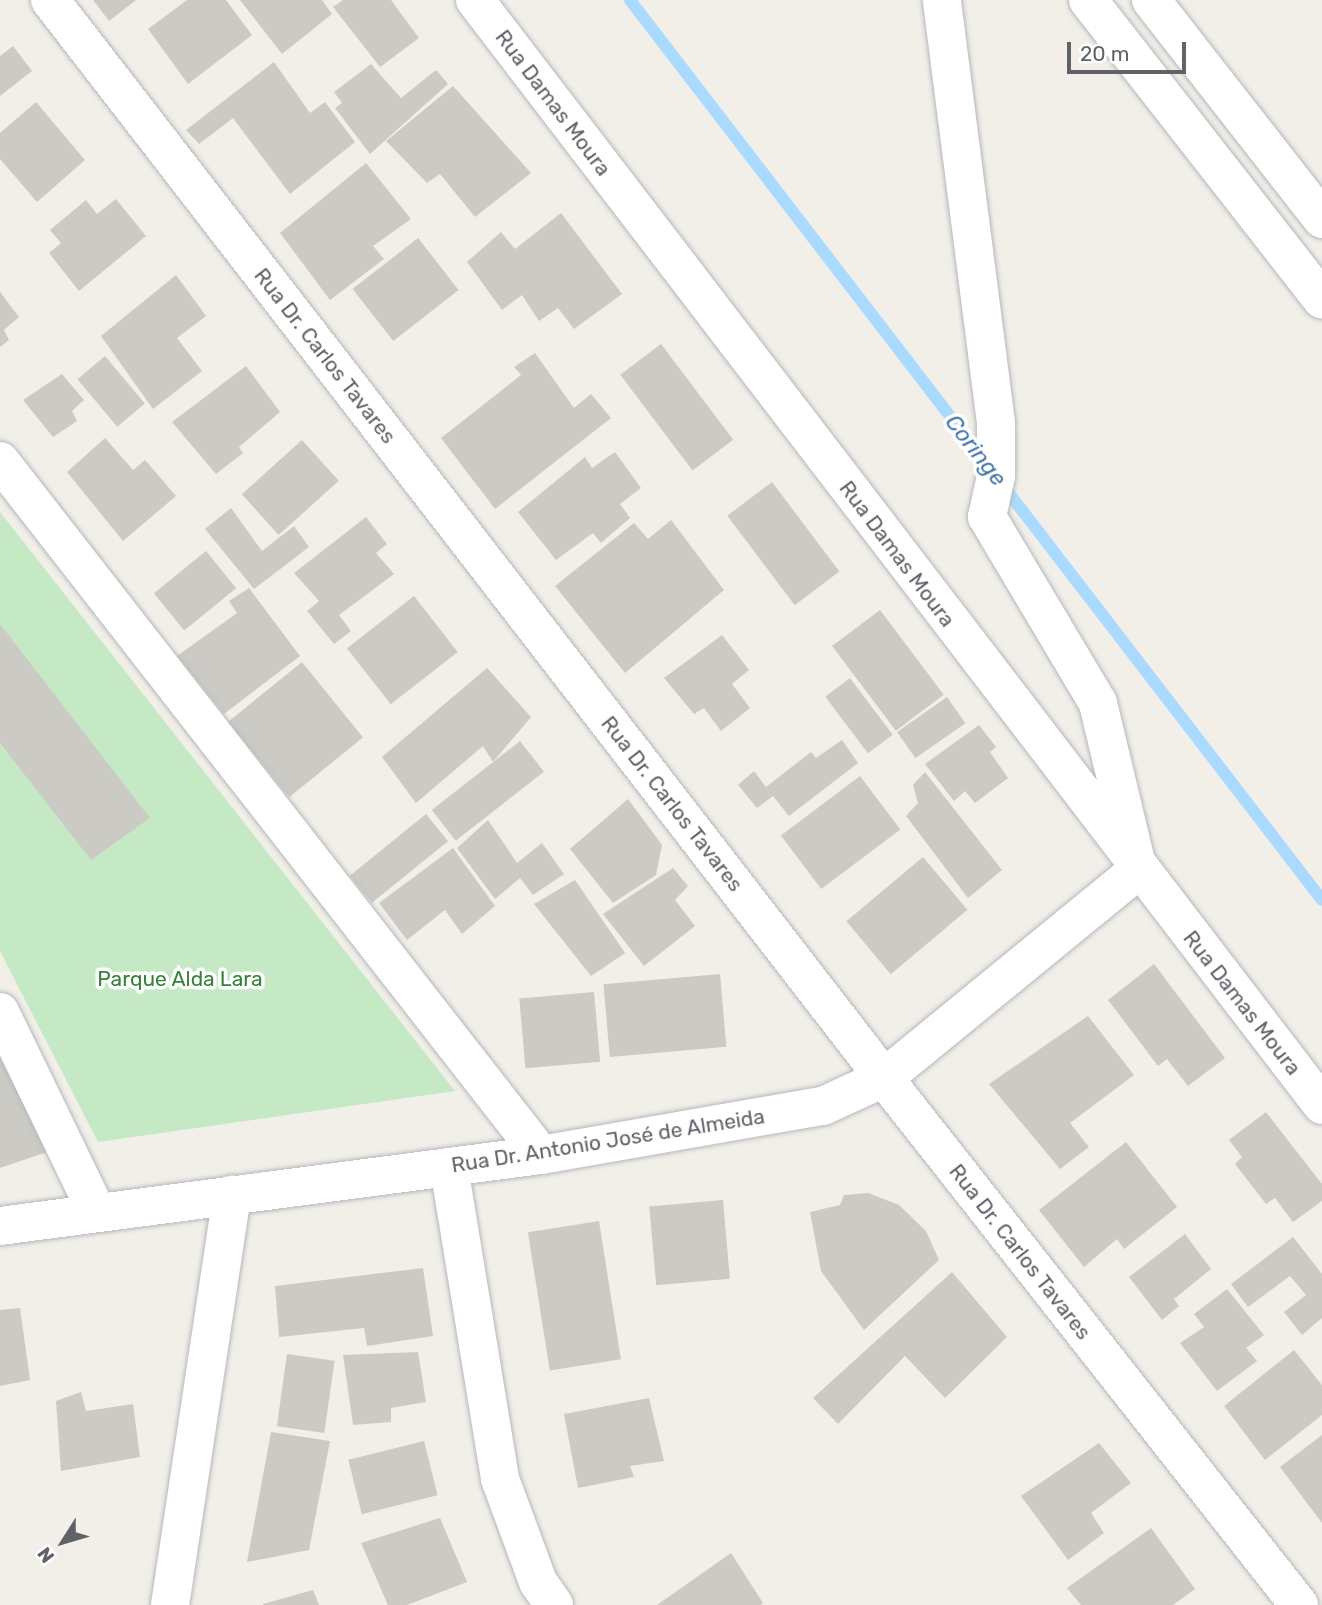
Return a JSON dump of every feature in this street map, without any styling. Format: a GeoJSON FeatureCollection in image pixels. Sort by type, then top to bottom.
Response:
{"type":"FeatureCollection","features":[{"type":"Feature","properties":{"kind":"street","name":"Rua Dr. Carlos Tavares"},"geometry":{"type":"LineString","coordinates":[[50,0],[884,1078],[1299,1605]]}},
{"type":"Feature","properties":{"kind":"street","name":"Rua Damas Moura"},"geometry":{"type":"LineString","coordinates":[[475,0],[1138,870],[1322,1105]]}},
{"type":"Feature","properties":{"kind":"street"},"geometry":{"type":"LineString","coordinates":[[942,0],[996,423],[996,476],[988,517],[1098,703],[1138,870]]}},
{"type":"Feature","properties":{"kind":"street"},"geometry":{"type":"LineString","coordinates":[[1088,0],[1322,299]]}},
{"type":"Feature","properties":{"kind":"street"},"geometry":{"type":"LineString","coordinates":[[1151,0],[1305,171],[1322,219]]}},
{"type":"Feature","properties":{"kind":"street"},"geometry":{"type":"LineString","coordinates":[[0,461],[541,1155]]}},
{"type":"Feature","properties":{"kind":"street","name":"Rua Dr. Antonio José de Almeida"},"geometry":{"type":"LineString","coordinates":[[0,1226],[541,1155],[823,1106],[884,1078],[1138,870]]}},
{"type":"Feature","properties":{"kind":"street"},"geometry":{"type":"LineString","coordinates":[[0,1012],[97,1213]]}},
{"type":"Feature","properties":{"kind":"street"},"geometry":{"type":"LineString","coordinates":[[449,1167],[500,1479],[538,1582],[554,1605]]}},
{"type":"Feature","properties":{"kind":"street"},"geometry":{"type":"LineString","coordinates":[[170,1605],[233,1195]]}},
{"type":"Feature","properties":{"kind":"green space","name":"Parque Alda Lara"},"geometry":{"type":"Polygon","coordinates":[[[0,512],[455,1091],[98,1142],[0,951],[0,512]]]}},
{"type":"Feature","properties":{"kind":"building"},"geometry":{"type":"Polygon","coordinates":[[[93,0],[136,0],[109,21],[93,0]]]}},
{"type":"Feature","properties":{"kind":"building"},"geometry":{"type":"Polygon","coordinates":[[[187,0],[226,0],[252,35],[188,84],[148,29],[187,0]]]}},
{"type":"Feature","properties":{"kind":"building"},"geometry":{"type":"Polygon","coordinates":[[[240,0],[322,0],[332,14],[282,54],[240,0]]]}},
{"type":"Feature","properties":{"kind":"building"},"geometry":{"type":"Polygon","coordinates":[[[343,0],[391,0],[419,38],[380,67],[333,7],[343,0]]]}},
{"type":"Feature","properties":{"kind":"building"},"geometry":{"type":"Polygon","coordinates":[[[13,46],[32,71],[0,96],[0,56],[13,46]]]}},
{"type":"Feature","properties":{"kind":"building"},"geometry":{"type":"Polygon","coordinates":[[[274,62],[310,113],[325,102],[355,142],[290,194],[233,118],[199,144],[186,130],[274,62]]]}},
{"type":"Feature","properties":{"kind":"building"},"geometry":{"type":"Polygon","coordinates":[[[371,64],[401,98],[436,70],[448,84],[370,154],[335,108],[342,103],[334,92],[371,64]]]}},
{"type":"Feature","properties":{"kind":"building"},"geometry":{"type":"Polygon","coordinates":[[[453,86],[531,173],[475,217],[440,174],[427,183],[386,141],[453,86]]]}},
{"type":"Feature","properties":{"kind":"building"},"geometry":{"type":"Polygon","coordinates":[[[36,102],[85,160],[37,202],[0,159],[0,133],[36,102]]]}},
{"type":"Feature","properties":{"kind":"building"},"geometry":{"type":"Polygon","coordinates":[[[366,163],[411,219],[373,246],[384,259],[330,300],[280,233],[366,163]]]}},
{"type":"Feature","properties":{"kind":"building"},"geometry":{"type":"Polygon","coordinates":[[[116,199],[146,236],[79,291],[49,253],[61,243],[50,230],[86,200],[97,214],[116,199]]]}},
{"type":"Feature","properties":{"kind":"building"},"geometry":{"type":"Polygon","coordinates":[[[561,213],[622,294],[574,329],[558,308],[539,321],[522,295],[502,310],[467,262],[501,232],[515,249],[561,213]]]}},
{"type":"Feature","properties":{"kind":"building"},"geometry":{"type":"Polygon","coordinates":[[[418,238],[459,290],[393,341],[353,289],[418,238]]]}},
{"type":"Feature","properties":{"kind":"building"},"geometry":{"type":"Polygon","coordinates":[[[176,275],[206,316],[177,338],[202,371],[153,409],[101,336],[176,275]]]}},
{"type":"Feature","properties":{"kind":"building"},"geometry":{"type":"Polygon","coordinates":[[[0,292],[19,317],[4,330],[9,340],[0,347],[0,292]]]}},
{"type":"Feature","properties":{"kind":"building"},"geometry":{"type":"Polygon","coordinates":[[[661,344],[733,440],[692,471],[620,375],[661,344]]]}},
{"type":"Feature","properties":{"kind":"building"},"geometry":{"type":"Polygon","coordinates":[[[535,353],[574,408],[591,394],[611,418],[495,509],[441,438],[521,375],[514,367],[535,353]]]}},
{"type":"Feature","properties":{"kind":"building"},"geometry":{"type":"Polygon","coordinates":[[[105,356],[145,403],[117,427],[77,379],[105,356]]]}},
{"type":"Feature","properties":{"kind":"building"},"geometry":{"type":"Polygon","coordinates":[[[246,366],[280,412],[239,447],[243,453],[216,474],[172,422],[246,366]]]}},
{"type":"Feature","properties":{"kind":"building"},"geometry":{"type":"Polygon","coordinates":[[[62,374],[84,400],[72,411],[77,421],[53,437],[23,400],[62,374]]]}},
{"type":"Feature","properties":{"kind":"building"},"geometry":{"type":"Polygon","coordinates":[[[105,438],[133,470],[145,460],[176,496],[123,541],[67,472],[105,438]]]}},
{"type":"Feature","properties":{"kind":"building"},"geometry":{"type":"Polygon","coordinates":[[[302,440],[339,481],[279,535],[242,494],[302,440]]]}},
{"type":"Feature","properties":{"kind":"building"},"geometry":{"type":"Polygon","coordinates":[[[615,452],[641,488],[620,504],[630,518],[601,543],[593,533],[556,560],[518,512],[585,457],[592,468],[615,452]]]}},
{"type":"Feature","properties":{"kind":"building"},"geometry":{"type":"Polygon","coordinates":[[[772,482],[839,571],[795,605],[727,516],[772,482]]]}},
{"type":"Feature","properties":{"kind":"building"},"geometry":{"type":"Polygon","coordinates":[[[231,508],[262,551],[294,526],[309,547],[254,589],[205,529],[231,508]]]}},
{"type":"Feature","properties":{"kind":"building"},"geometry":{"type":"Polygon","coordinates":[[[366,517],[387,544],[376,553],[394,574],[339,615],[351,631],[334,644],[307,611],[319,601],[294,573],[366,517]]]}},
{"type":"Feature","properties":{"kind":"building"},"geometry":{"type":"Polygon","coordinates":[[[671,520],[724,590],[625,673],[555,586],[634,523],[648,539],[671,520]]]}},
{"type":"Feature","properties":{"kind":"building"},"geometry":{"type":"Polygon","coordinates":[[[206,551],[236,588],[184,630],[154,593],[206,551]]]}},
{"type":"Feature","properties":{"kind":"building"},"geometry":{"type":"Polygon","coordinates":[[[249,588],[300,656],[224,714],[177,656],[237,613],[229,601],[249,588]]]}},
{"type":"Feature","properties":{"kind":"building"},"geometry":{"type":"Polygon","coordinates":[[[414,596],[458,652],[391,704],[347,648],[414,596]]]}},
{"type":"Feature","properties":{"kind":"building"},"geometry":{"type":"Polygon","coordinates":[[[880,610],[944,695],[896,731],[832,646],[880,610]]]}},
{"type":"Feature","properties":{"kind":"building"},"geometry":{"type":"Polygon","coordinates":[[[0,624],[150,818],[91,860],[0,743],[0,624]]]}},
{"type":"Feature","properties":{"kind":"building"},"geometry":{"type":"Polygon","coordinates":[[[722,635],[749,670],[732,684],[750,708],[721,731],[704,708],[694,714],[664,678],[722,635]]]}},
{"type":"Feature","properties":{"kind":"building"},"geometry":{"type":"Polygon","coordinates":[[[302,662],[363,737],[289,797],[228,722],[302,662]]]}},
{"type":"Feature","properties":{"kind":"building"},"geometry":{"type":"Polygon","coordinates":[[[487,668],[531,717],[493,762],[483,746],[416,803],[382,757],[487,668]]]}},
{"type":"Feature","properties":{"kind":"building"},"geometry":{"type":"Polygon","coordinates":[[[850,678],[893,735],[868,753],[825,697],[850,678]]]}},
{"type":"Feature","properties":{"kind":"building"},"geometry":{"type":"Polygon","coordinates":[[[947,697],[965,723],[915,758],[897,732],[947,697]]]}},
{"type":"Feature","properties":{"kind":"building"},"geometry":{"type":"Polygon","coordinates":[[[979,725],[996,747],[990,752],[1008,778],[975,803],[965,791],[954,801],[925,764],[979,725]]]}},
{"type":"Feature","properties":{"kind":"building"},"geometry":{"type":"Polygon","coordinates":[[[842,740],[858,763],[789,816],[773,796],[757,808],[738,785],[754,771],[766,787],[811,752],[816,758],[842,740]]]}},
{"type":"Feature","properties":{"kind":"building"},"geometry":{"type":"Polygon","coordinates":[[[520,741],[544,772],[456,841],[432,810],[520,741]]]}},
{"type":"Feature","properties":{"kind":"building"},"geometry":{"type":"Polygon","coordinates":[[[925,772],[1002,870],[968,898],[906,816],[918,803],[913,785],[925,772]]]}},
{"type":"Feature","properties":{"kind":"building"},"geometry":{"type":"Polygon","coordinates":[[[860,776],[900,830],[821,889],[781,836],[860,776]]]}},
{"type":"Feature","properties":{"kind":"building"},"geometry":{"type":"Polygon","coordinates":[[[628,799],[662,845],[656,875],[613,903],[570,849],[628,799]]]}},
{"type":"Feature","properties":{"kind":"building"},"geometry":{"type":"Polygon","coordinates":[[[426,814],[448,841],[372,903],[350,876],[426,814]]]}},
{"type":"Feature","properties":{"kind":"building"},"geometry":{"type":"Polygon","coordinates":[[[488,820],[517,863],[542,843],[564,874],[533,895],[520,878],[495,899],[457,848],[488,820]]]}},
{"type":"Feature","properties":{"kind":"building"},"geometry":{"type":"Polygon","coordinates":[[[453,848],[495,906],[462,934],[445,910],[407,940],[379,903],[453,848]]]}},
{"type":"Feature","properties":{"kind":"building"},"geometry":{"type":"Polygon","coordinates":[[[923,857],[967,910],[891,974],[846,921],[923,857]]]}},
{"type":"Feature","properties":{"kind":"building"},"geometry":{"type":"Polygon","coordinates":[[[673,868],[688,886],[675,900],[695,926],[644,966],[603,914],[673,868]]]}},
{"type":"Feature","properties":{"kind":"building"},"geometry":{"type":"Polygon","coordinates":[[[575,880],[625,953],[591,976],[534,904],[575,880]]]}},
{"type":"Feature","properties":{"kind":"building"},"geometry":{"type":"Polygon","coordinates":[[[1154,964],[1225,1058],[1188,1086],[1167,1059],[1158,1066],[1108,1000],[1154,964]]]}},
{"type":"Feature","properties":{"kind":"building"},"geometry":{"type":"Polygon","coordinates":[[[720,974],[726,1047],[610,1057],[603,984],[720,974]]]}},
{"type":"Feature","properties":{"kind":"building"},"geometry":{"type":"Polygon","coordinates":[[[594,992],[600,1062],[525,1068],[519,999],[594,992]]]}},
{"type":"Feature","properties":{"kind":"building"},"geometry":{"type":"Polygon","coordinates":[[[1088,1016],[1134,1075],[1070,1123],[1089,1147],[1060,1169],[989,1084],[1088,1016]]]}},
{"type":"Feature","properties":{"kind":"building"},"geometry":{"type":"Polygon","coordinates":[[[0,1049],[47,1152],[0,1168],[0,1049]]]}},
{"type":"Feature","properties":{"kind":"building"},"geometry":{"type":"Polygon","coordinates":[[[1266,1112],[1322,1184],[1322,1201],[1293,1222],[1275,1198],[1266,1204],[1235,1164],[1242,1157],[1229,1140],[1266,1112]]]}},
{"type":"Feature","properties":{"kind":"building"},"geometry":{"type":"Polygon","coordinates":[[[1126,1142],[1177,1207],[1124,1249],[1117,1239],[1084,1267],[1039,1210],[1126,1142]]]}},
{"type":"Feature","properties":{"kind":"building"},"geometry":{"type":"Polygon","coordinates":[[[868,1193],[899,1205],[926,1231],[939,1260],[864,1330],[821,1271],[810,1212],[840,1205],[844,1195],[868,1193]]]}},
{"type":"Feature","properties":{"kind":"building"},"geometry":{"type":"Polygon","coordinates":[[[723,1200],[730,1279],[656,1285],[649,1206],[723,1200]]]}},
{"type":"Feature","properties":{"kind":"building"},"geometry":{"type":"Polygon","coordinates":[[[599,1221],[621,1359],[550,1371],[528,1232],[599,1221]]]}},
{"type":"Feature","properties":{"kind":"building"},"geometry":{"type":"Polygon","coordinates":[[[1185,1234],[1211,1269],[1174,1299],[1179,1306],[1162,1320],[1129,1277],[1185,1234]]]}},
{"type":"Feature","properties":{"kind":"building"},"geometry":{"type":"Polygon","coordinates":[[[1293,1237],[1322,1274],[1322,1318],[1302,1335],[1284,1312],[1306,1295],[1290,1276],[1248,1307],[1231,1284],[1293,1237]]]}},
{"type":"Feature","properties":{"kind":"building"},"geometry":{"type":"Polygon","coordinates":[[[423,1268],[433,1336],[367,1346],[364,1328],[279,1337],[275,1286],[423,1268]]]}},
{"type":"Feature","properties":{"kind":"building"},"geometry":{"type":"Polygon","coordinates":[[[952,1272],[1007,1337],[945,1398],[905,1356],[838,1424],[813,1398],[952,1272]]]}},
{"type":"Feature","properties":{"kind":"building"},"geometry":{"type":"Polygon","coordinates":[[[1227,1289],[1264,1335],[1246,1348],[1257,1361],[1217,1391],[1180,1343],[1204,1327],[1194,1314],[1227,1289]]]}},
{"type":"Feature","properties":{"kind":"building"},"geometry":{"type":"Polygon","coordinates":[[[20,1308],[30,1380],[0,1386],[0,1310],[20,1308]]]}},
{"type":"Feature","properties":{"kind":"building"},"geometry":{"type":"Polygon","coordinates":[[[1294,1350],[1322,1385],[1322,1415],[1265,1460],[1224,1406],[1294,1350]]]}},
{"type":"Feature","properties":{"kind":"building"},"geometry":{"type":"Polygon","coordinates":[[[418,1352],[426,1402],[391,1408],[391,1422],[353,1425],[343,1355],[418,1352]]]}},
{"type":"Feature","properties":{"kind":"building"},"geometry":{"type":"Polygon","coordinates":[[[287,1354],[335,1361],[324,1433],[277,1426],[287,1354]]]}},
{"type":"Feature","properties":{"kind":"building"},"geometry":{"type":"Polygon","coordinates":[[[81,1392],[86,1411],[133,1404],[140,1457],[61,1471],[56,1401],[81,1392]]]}},
{"type":"Feature","properties":{"kind":"building"},"geometry":{"type":"Polygon","coordinates":[[[649,1398],[664,1461],[630,1466],[634,1477],[578,1488],[564,1414],[649,1398]]]}},
{"type":"Feature","properties":{"kind":"building"},"geometry":{"type":"Polygon","coordinates":[[[271,1432],[330,1441],[309,1550],[247,1562],[271,1432]]]}},
{"type":"Feature","properties":{"kind":"building"},"geometry":{"type":"Polygon","coordinates":[[[1322,1435],[1322,1523],[1280,1467],[1322,1435]]]}},
{"type":"Feature","properties":{"kind":"building"},"geometry":{"type":"Polygon","coordinates":[[[424,1441],[438,1495],[362,1514],[348,1460],[424,1441]]]}},
{"type":"Feature","properties":{"kind":"building"},"geometry":{"type":"Polygon","coordinates":[[[1099,1443],[1131,1483],[1091,1513],[1104,1533],[1068,1560],[1021,1496],[1099,1443]]]}},
{"type":"Feature","properties":{"kind":"building"},"geometry":{"type":"Polygon","coordinates":[[[440,1518],[467,1582],[407,1605],[388,1605],[361,1543],[440,1518]]]}},
{"type":"Feature","properties":{"kind":"building"},"geometry":{"type":"Polygon","coordinates":[[[1151,1528],[1195,1589],[1173,1605],[1081,1605],[1067,1588],[1151,1528]]]}},
{"type":"Feature","properties":{"kind":"building"},"geometry":{"type":"Polygon","coordinates":[[[731,1553],[763,1603],[657,1605],[731,1553]]]}},
{"type":"Feature","properties":{"kind":"building"},"geometry":{"type":"Polygon","coordinates":[[[313,1590],[319,1605],[263,1605],[263,1604],[313,1590]]]}},
{"type":"Feature","properties":{"kind":"waterway","name":"Coringe"},"geometry":{"type":"LineString","coordinates":[[630,0],[986,463]]}},
{"type":"Feature","properties":{"kind":"waterway","name":"Coringe"},"geometry":{"type":"LineString","coordinates":[[1001,483],[1322,900]]}}]}
